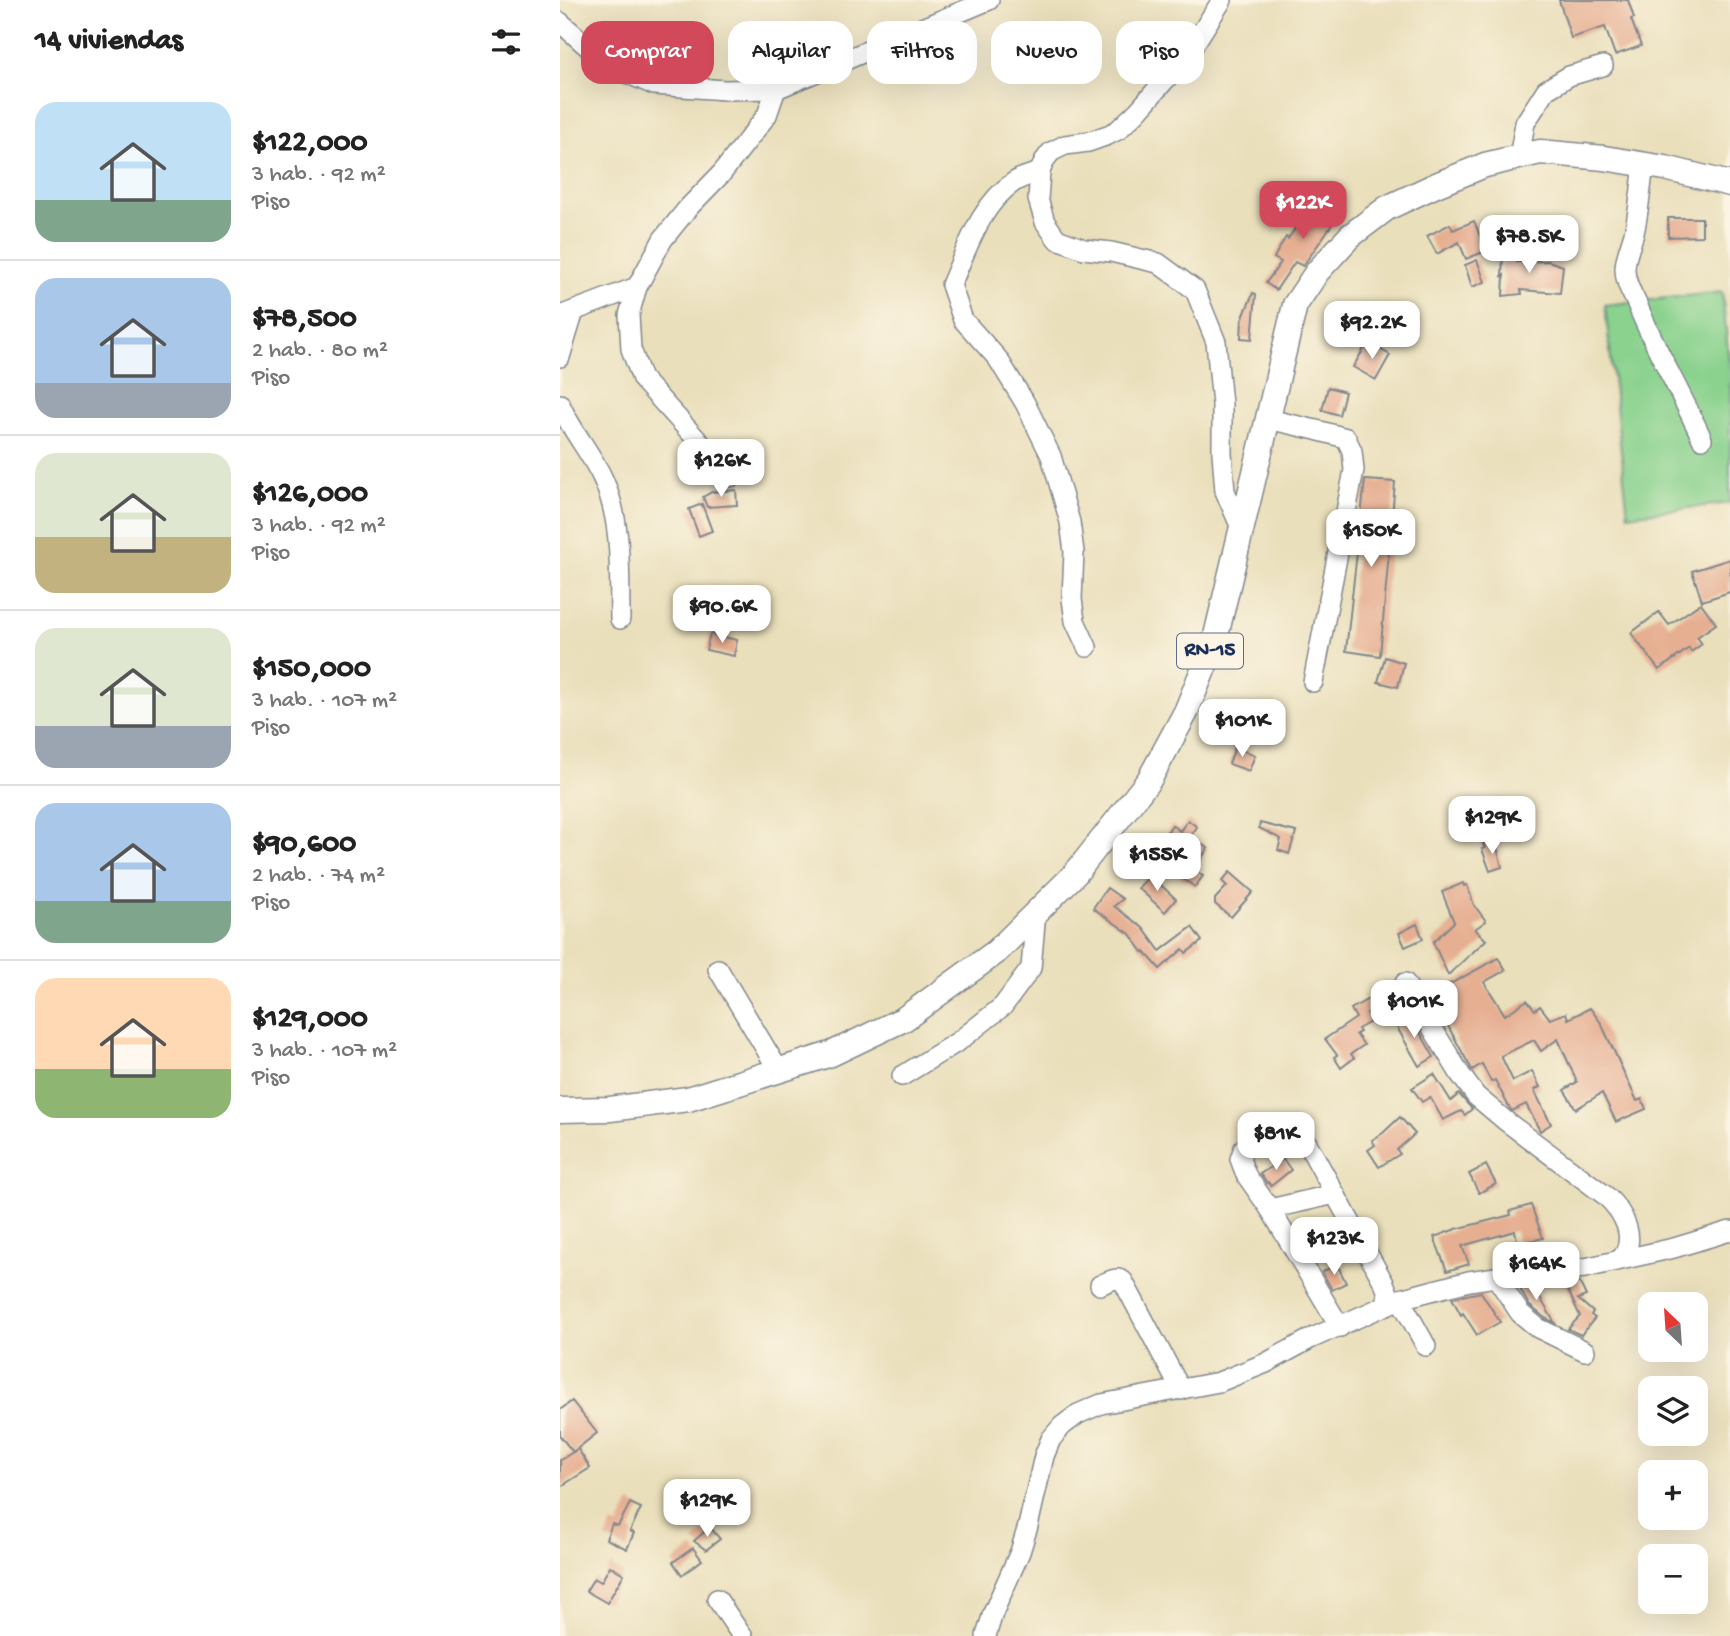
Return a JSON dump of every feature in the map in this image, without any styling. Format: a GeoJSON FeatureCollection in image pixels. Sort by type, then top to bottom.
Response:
{"type":"FeatureCollection","features":[{"type":"Feature","properties":{"kind":"main road","name":"RN-15"},"geometry":{"type":"LineString","coordinates":[[560,1110],[610,1109],[688,1099],[831,1054],[904,1019],[996,952],[1075,874],[1149,780],[1186,712],[1215,640],[1295,305],[1317,272],[1350,236],[1387,208],[1436,185],[1485,166],[1540,152],[1644,164],[1730,184]]}},
{"type":"Feature","properties":{"kind":"street"},"geometry":{"type":"LineString","coordinates":[[560,22],[608,65],[654,85],[725,90],[776,89],[989,0]]}},
{"type":"Feature","properties":{"kind":"street"},"geometry":{"type":"LineString","coordinates":[[1222,0],[1188,54],[1118,130],[1088,142],[1065,145],[1051,152],[1040,172],[1038,199],[1045,222],[1057,239],[1084,249],[1158,263],[1195,290],[1216,342],[1222,404],[1225,491],[1242,530]]}},
{"type":"Feature","properties":{"kind":"street"},"geometry":{"type":"LineString","coordinates":[[1519,158],[1525,123],[1546,90],[1569,76],[1603,66]]}},
{"type":"Feature","properties":{"kind":"street"},"geometry":{"type":"LineString","coordinates":[[731,477],[642,379],[631,349],[629,314],[637,287],[663,239],[722,173],[767,115],[776,89]]}},
{"type":"Feature","properties":{"kind":"street"},"geometry":{"type":"LineString","coordinates":[[1644,164],[1634,233],[1626,259],[1626,279],[1702,439]]}},
{"type":"Feature","properties":{"kind":"street"},"geometry":{"type":"LineString","coordinates":[[1040,172],[1016,180],[995,197],[975,229],[951,285],[963,320],[998,359],[1025,403],[1051,456],[1070,522],[1074,552],[1072,599],[1075,621],[1087,647]]}},
{"type":"Feature","properties":{"kind":"street"},"geometry":{"type":"LineString","coordinates":[[560,357],[567,313],[637,287]]}},
{"type":"Feature","properties":{"kind":"street"},"geometry":{"type":"LineString","coordinates":[[560,404],[566,419],[594,460],[614,508],[619,536],[620,620]]}},
{"type":"Feature","properties":{"kind":"street"},"geometry":{"type":"LineString","coordinates":[[1268,419],[1346,438],[1352,451],[1354,470],[1313,682]]}},
{"type":"Feature","properties":{"kind":"street"},"geometry":{"type":"LineString","coordinates":[[902,1076],[959,1041],[1003,1006],[1031,968],[1036,912]]}},
{"type":"Feature","properties":{"kind":"street"},"geometry":{"type":"LineString","coordinates":[[718,969],[779,1071]]}},
{"type":"Feature","properties":{"kind":"street"},"geometry":{"type":"LineString","coordinates":[[1405,982],[1476,1096],[1620,1209],[1626,1222],[1628,1248],[1620,1260]]}},
{"type":"Feature","properties":{"kind":"street"},"geometry":{"type":"LineString","coordinates":[[1339,1327],[1270,1209],[1246,1175],[1240,1159],[1244,1148],[1254,1142],[1287,1137],[1302,1139],[1307,1143],[1393,1302],[1426,1346]]}},
{"type":"Feature","properties":{"kind":"street"},"geometry":{"type":"LineString","coordinates":[[1270,1209],[1335,1194]]}},
{"type":"Feature","properties":{"kind":"street"},"geometry":{"type":"LineString","coordinates":[[986,1636],[1020,1552],[1044,1456],[1051,1439],[1078,1414],[1101,1404],[1219,1382],[1266,1363],[1310,1339],[1393,1302],[1469,1281],[1585,1268],[1674,1248],[1730,1231]]}},
{"type":"Feature","properties":{"kind":"street"},"geometry":{"type":"LineString","coordinates":[[1496,1277],[1520,1313],[1538,1328],[1585,1351]]}},
{"type":"Feature","properties":{"kind":"street"},"geometry":{"type":"LineString","coordinates":[[1100,1285],[1114,1279],[1123,1281],[1181,1390]]}},
{"type":"Feature","properties":{"kind":"street"},"geometry":{"type":"LineString","coordinates":[[717,1599],[743,1636]]}},
{"type":"Feature","properties":{"kind":"green space"},"geometry":{"type":"Polygon","coordinates":[[[1722,292],[1730,370],[1730,503],[1628,515],[1605,305],[1722,292]]]}},
{"type":"Feature","properties":{"kind":"building"},"geometry":{"type":"Polygon","coordinates":[[[1559,0],[1628,0],[1634,18],[1631,19],[1641,46],[1615,55],[1605,27],[1571,38],[1559,0]]]}},
{"type":"Feature","properties":{"kind":"building"},"geometry":{"type":"Polygon","coordinates":[[[1319,199],[1338,216],[1303,266],[1295,262],[1276,290],[1266,283],[1281,262],[1274,258],[1286,237],[1288,239],[1319,199]]]}},
{"type":"Feature","properties":{"kind":"building"},"geometry":{"type":"Polygon","coordinates":[[[1668,218],[1702,218],[1702,236],[1668,237],[1668,218]]]}},
{"type":"Feature","properties":{"kind":"building"},"geometry":{"type":"Polygon","coordinates":[[[1474,221],[1486,251],[1466,259],[1459,242],[1437,254],[1427,236],[1450,224],[1453,230],[1474,221]]]}},
{"type":"Feature","properties":{"kind":"building"},"geometry":{"type":"Polygon","coordinates":[[[1504,238],[1517,262],[1548,261],[1563,266],[1560,293],[1521,290],[1522,294],[1503,296],[1504,238]]]}},
{"type":"Feature","properties":{"kind":"building"},"geometry":{"type":"Polygon","coordinates":[[[1477,260],[1485,282],[1472,287],[1465,265],[1477,260]]]}},
{"type":"Feature","properties":{"kind":"building"},"geometry":{"type":"Polygon","coordinates":[[[1253,293],[1256,294],[1252,339],[1241,338],[1242,320],[1253,293]]]}},
{"type":"Feature","properties":{"kind":"building"},"geometry":{"type":"Polygon","coordinates":[[[1368,342],[1390,355],[1376,380],[1353,367],[1368,342]]]}},
{"type":"Feature","properties":{"kind":"building"},"geometry":{"type":"Polygon","coordinates":[[[1328,387],[1345,392],[1339,415],[1322,410],[1328,387]]]}},
{"type":"Feature","properties":{"kind":"building"},"geometry":{"type":"Polygon","coordinates":[[[1365,480],[1395,482],[1380,656],[1346,651],[1365,480]]]}},
{"type":"Feature","properties":{"kind":"building"},"geometry":{"type":"Polygon","coordinates":[[[736,490],[737,505],[707,507],[703,497],[712,492],[736,490]]]}},
{"type":"Feature","properties":{"kind":"building"},"geometry":{"type":"Polygon","coordinates":[[[702,504],[712,531],[699,536],[689,509],[702,504]]]}},
{"type":"Feature","properties":{"kind":"building"},"geometry":{"type":"Polygon","coordinates":[[[1730,559],[1730,592],[1702,601],[1692,571],[1730,559]]]}},
{"type":"Feature","properties":{"kind":"building"},"geometry":{"type":"Polygon","coordinates":[[[1701,603],[1716,624],[1697,637],[1702,644],[1691,652],[1689,648],[1659,670],[1631,633],[1659,612],[1669,625],[1701,603]]]}},
{"type":"Feature","properties":{"kind":"building"},"geometry":{"type":"Polygon","coordinates":[[[710,634],[737,640],[734,656],[706,650],[710,634]]]}},
{"type":"Feature","properties":{"kind":"building"},"geometry":{"type":"Polygon","coordinates":[[[1385,657],[1404,663],[1398,687],[1378,682],[1385,657]]]}},
{"type":"Feature","properties":{"kind":"building"},"geometry":{"type":"Polygon","coordinates":[[[1235,747],[1255,755],[1249,771],[1229,764],[1235,747]]]}},
{"type":"Feature","properties":{"kind":"building"},"geometry":{"type":"Polygon","coordinates":[[[1188,820],[1197,827],[1190,837],[1208,848],[1194,870],[1203,876],[1195,887],[1162,865],[1172,844],[1163,838],[1172,825],[1180,831],[1188,820]]]}},
{"type":"Feature","properties":{"kind":"building"},"geometry":{"type":"Polygon","coordinates":[[[1260,823],[1296,832],[1289,854],[1278,850],[1281,839],[1259,828],[1260,823]]]}},
{"type":"Feature","properties":{"kind":"building"},"geometry":{"type":"Polygon","coordinates":[[[1495,840],[1502,867],[1490,871],[1482,849],[1485,848],[1483,844],[1495,840]]]}},
{"type":"Feature","properties":{"kind":"building"},"geometry":{"type":"Polygon","coordinates":[[[1230,872],[1253,892],[1231,917],[1215,904],[1215,899],[1227,886],[1222,881],[1230,872]]]}},
{"type":"Feature","properties":{"kind":"building"},"geometry":{"type":"Polygon","coordinates":[[[1150,875],[1176,899],[1165,912],[1138,888],[1150,875]]]}},
{"type":"Feature","properties":{"kind":"building"},"geometry":{"type":"Polygon","coordinates":[[[1463,883],[1464,886],[1467,885],[1474,905],[1486,921],[1475,929],[1486,940],[1448,975],[1433,942],[1454,922],[1442,892],[1463,883]]]}},
{"type":"Feature","properties":{"kind":"building"},"geometry":{"type":"Polygon","coordinates":[[[1107,888],[1123,899],[1114,906],[1143,928],[1160,951],[1192,927],[1202,941],[1186,953],[1183,949],[1160,969],[1130,934],[1093,908],[1107,888]]]}},
{"type":"Feature","properties":{"kind":"building"},"geometry":{"type":"Polygon","coordinates":[[[1417,924],[1423,939],[1405,947],[1399,933],[1417,924]]]}},
{"type":"Feature","properties":{"kind":"building"},"geometry":{"type":"Polygon","coordinates":[[[1498,958],[1506,970],[1484,982],[1505,1015],[1527,1000],[1535,1010],[1540,1006],[1550,1019],[1566,1013],[1568,1019],[1590,1008],[1601,1023],[1637,1101],[1642,1099],[1646,1109],[1616,1122],[1602,1093],[1576,1109],[1564,1090],[1577,1082],[1558,1039],[1541,1051],[1534,1040],[1501,1056],[1513,1081],[1532,1071],[1540,1087],[1534,1090],[1551,1124],[1540,1131],[1526,1104],[1512,1111],[1495,1080],[1491,1082],[1482,1064],[1472,1070],[1447,1024],[1445,1025],[1430,1001],[1430,995],[1498,958]]]}},
{"type":"Feature","properties":{"kind":"building"},"geometry":{"type":"Polygon","coordinates":[[[1386,989],[1391,997],[1367,1013],[1372,1021],[1358,1029],[1360,1032],[1356,1034],[1364,1045],[1351,1054],[1354,1058],[1341,1068],[1334,1057],[1337,1055],[1325,1039],[1356,1018],[1351,1009],[1386,989]]]}},
{"type":"Feature","properties":{"kind":"building"},"geometry":{"type":"Polygon","coordinates":[[[1409,1013],[1434,1057],[1419,1066],[1394,1022],[1409,1013]]]}},
{"type":"Feature","properties":{"kind":"building"},"geometry":{"type":"Polygon","coordinates":[[[1434,1074],[1451,1101],[1459,1094],[1472,1109],[1465,1115],[1461,1111],[1443,1120],[1430,1097],[1422,1102],[1412,1088],[1434,1074]]]}},
{"type":"Feature","properties":{"kind":"building"},"geometry":{"type":"Polygon","coordinates":[[[1400,1117],[1415,1134],[1397,1150],[1400,1154],[1379,1167],[1368,1150],[1375,1145],[1372,1140],[1400,1117]]]}},
{"type":"Feature","properties":{"kind":"building"},"geometry":{"type":"Polygon","coordinates":[[[1283,1159],[1291,1170],[1271,1186],[1260,1174],[1283,1159]]]}},
{"type":"Feature","properties":{"kind":"building"},"geometry":{"type":"Polygon","coordinates":[[[1486,1165],[1496,1184],[1479,1193],[1469,1174],[1486,1165]]]}},
{"type":"Feature","properties":{"kind":"building"},"geometry":{"type":"Polygon","coordinates":[[[1531,1205],[1543,1238],[1518,1244],[1515,1231],[1462,1246],[1469,1264],[1447,1271],[1434,1237],[1511,1215],[1510,1211],[1531,1205]]]}},
{"type":"Feature","properties":{"kind":"building"},"geometry":{"type":"Polygon","coordinates":[[[1337,1264],[1346,1283],[1332,1290],[1322,1272],[1337,1264]]]}},
{"type":"Feature","properties":{"kind":"building"},"geometry":{"type":"Polygon","coordinates":[[[1579,1281],[1586,1296],[1578,1299],[1593,1312],[1591,1315],[1595,1318],[1581,1335],[1568,1329],[1580,1316],[1564,1282],[1579,1281]]]}},
{"type":"Feature","properties":{"kind":"building"},"geometry":{"type":"Polygon","coordinates":[[[1533,1286],[1555,1323],[1529,1305],[1519,1287],[1533,1286]]]}},
{"type":"Feature","properties":{"kind":"building"},"geometry":{"type":"Polygon","coordinates":[[[1481,1292],[1500,1322],[1477,1335],[1452,1298],[1481,1292]]]}},
{"type":"Feature","properties":{"kind":"building"},"geometry":{"type":"Polygon","coordinates":[[[572,1401],[597,1433],[573,1452],[560,1436],[560,1410],[572,1401]]]}},
{"type":"Feature","properties":{"kind":"building"},"geometry":{"type":"Polygon","coordinates":[[[578,1449],[590,1468],[560,1487],[560,1460],[578,1449]]]}},
{"type":"Feature","properties":{"kind":"building"},"geometry":{"type":"Polygon","coordinates":[[[630,1503],[641,1508],[630,1531],[634,1533],[627,1549],[606,1539],[612,1524],[618,1526],[630,1503]]]}},
{"type":"Feature","properties":{"kind":"building"},"geometry":{"type":"Polygon","coordinates":[[[710,1527],[720,1539],[706,1550],[694,1541],[710,1527]]]}},
{"type":"Feature","properties":{"kind":"building"},"geometry":{"type":"Polygon","coordinates":[[[693,1548],[702,1560],[682,1575],[673,1562],[693,1548]]]}},
{"type":"Feature","properties":{"kind":"building"},"geometry":{"type":"Polygon","coordinates":[[[610,1566],[624,1574],[607,1603],[586,1591],[594,1578],[601,1582],[610,1566]]]}}]}
